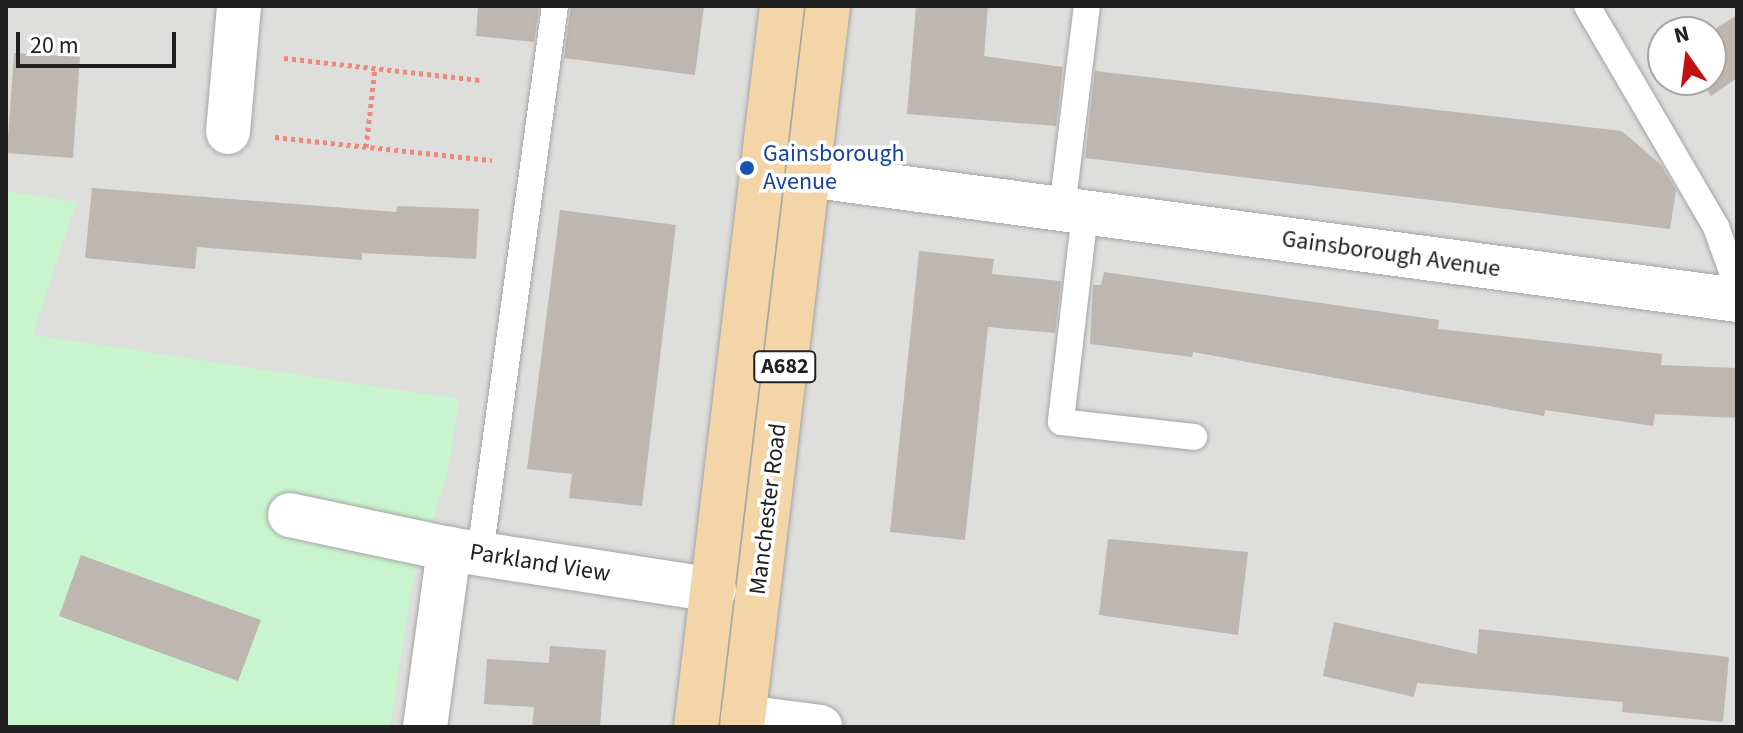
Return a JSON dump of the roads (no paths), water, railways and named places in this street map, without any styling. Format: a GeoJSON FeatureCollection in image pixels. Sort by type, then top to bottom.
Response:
{"type":"FeatureCollection","features":[{"type":"Feature","properties":{"kind":"main road","name":"Manchester Road"},"geometry":{"type":"LineString","coordinates":[[697,721],[782,6]]}},
{"type":"Feature","properties":{"kind":"main road","name":"Manchester Road"},"geometry":{"type":"LineString","coordinates":[[743,722],[828,6]]}},
{"type":"Feature","properties":{"kind":"main road"},"geometry":{"type":"LineString","coordinates":[[763,171],[808,175]]}},
{"type":"Feature","properties":{"kind":"main road"},"geometry":{"type":"LineString","coordinates":[[714,590],[758,596]]}},
{"type":"Feature","properties":{"kind":"main road"},"geometry":{"type":"LineString","coordinates":[[697,721],[743,722]]}},
{"type":"Feature","properties":{"kind":"street"},"geometry":{"type":"LineString","coordinates":[[228,132],[239,6]]}},
{"type":"Feature","properties":{"kind":"street","name":"Gainsborough Avenue"},"geometry":{"type":"LineString","coordinates":[[808,175],[1737,300]]}},
{"type":"Feature","properties":{"kind":"street"},"geometry":{"type":"LineString","coordinates":[[290,515],[465,551]]}},
{"type":"Feature","properties":{"kind":"street","name":"Parkland View"},"geometry":{"type":"LineString","coordinates":[[425,727],[465,551],[714,590]]}},
{"type":"Feature","properties":{"kind":"street"},"geometry":{"type":"LineString","coordinates":[[743,722],[820,727]]}},
{"type":"Feature","properties":{"kind":"lane"},"geometry":{"type":"LineString","coordinates":[[465,551],[533,164],[555,6]]}},
{"type":"Feature","properties":{"kind":"lane"},"geometry":{"type":"LineString","coordinates":[[1087,6],[1061,422],[1194,437]]}},
{"type":"Feature","properties":{"kind":"lane"},"geometry":{"type":"LineString","coordinates":[[1587,6],[1716,227],[1737,285]]}},
{"type":"Feature","properties":{"kind":"place","name":"Gainsborough Avenue"},"geometry":{"type":"Point","coordinates":[747,168]}}]}
